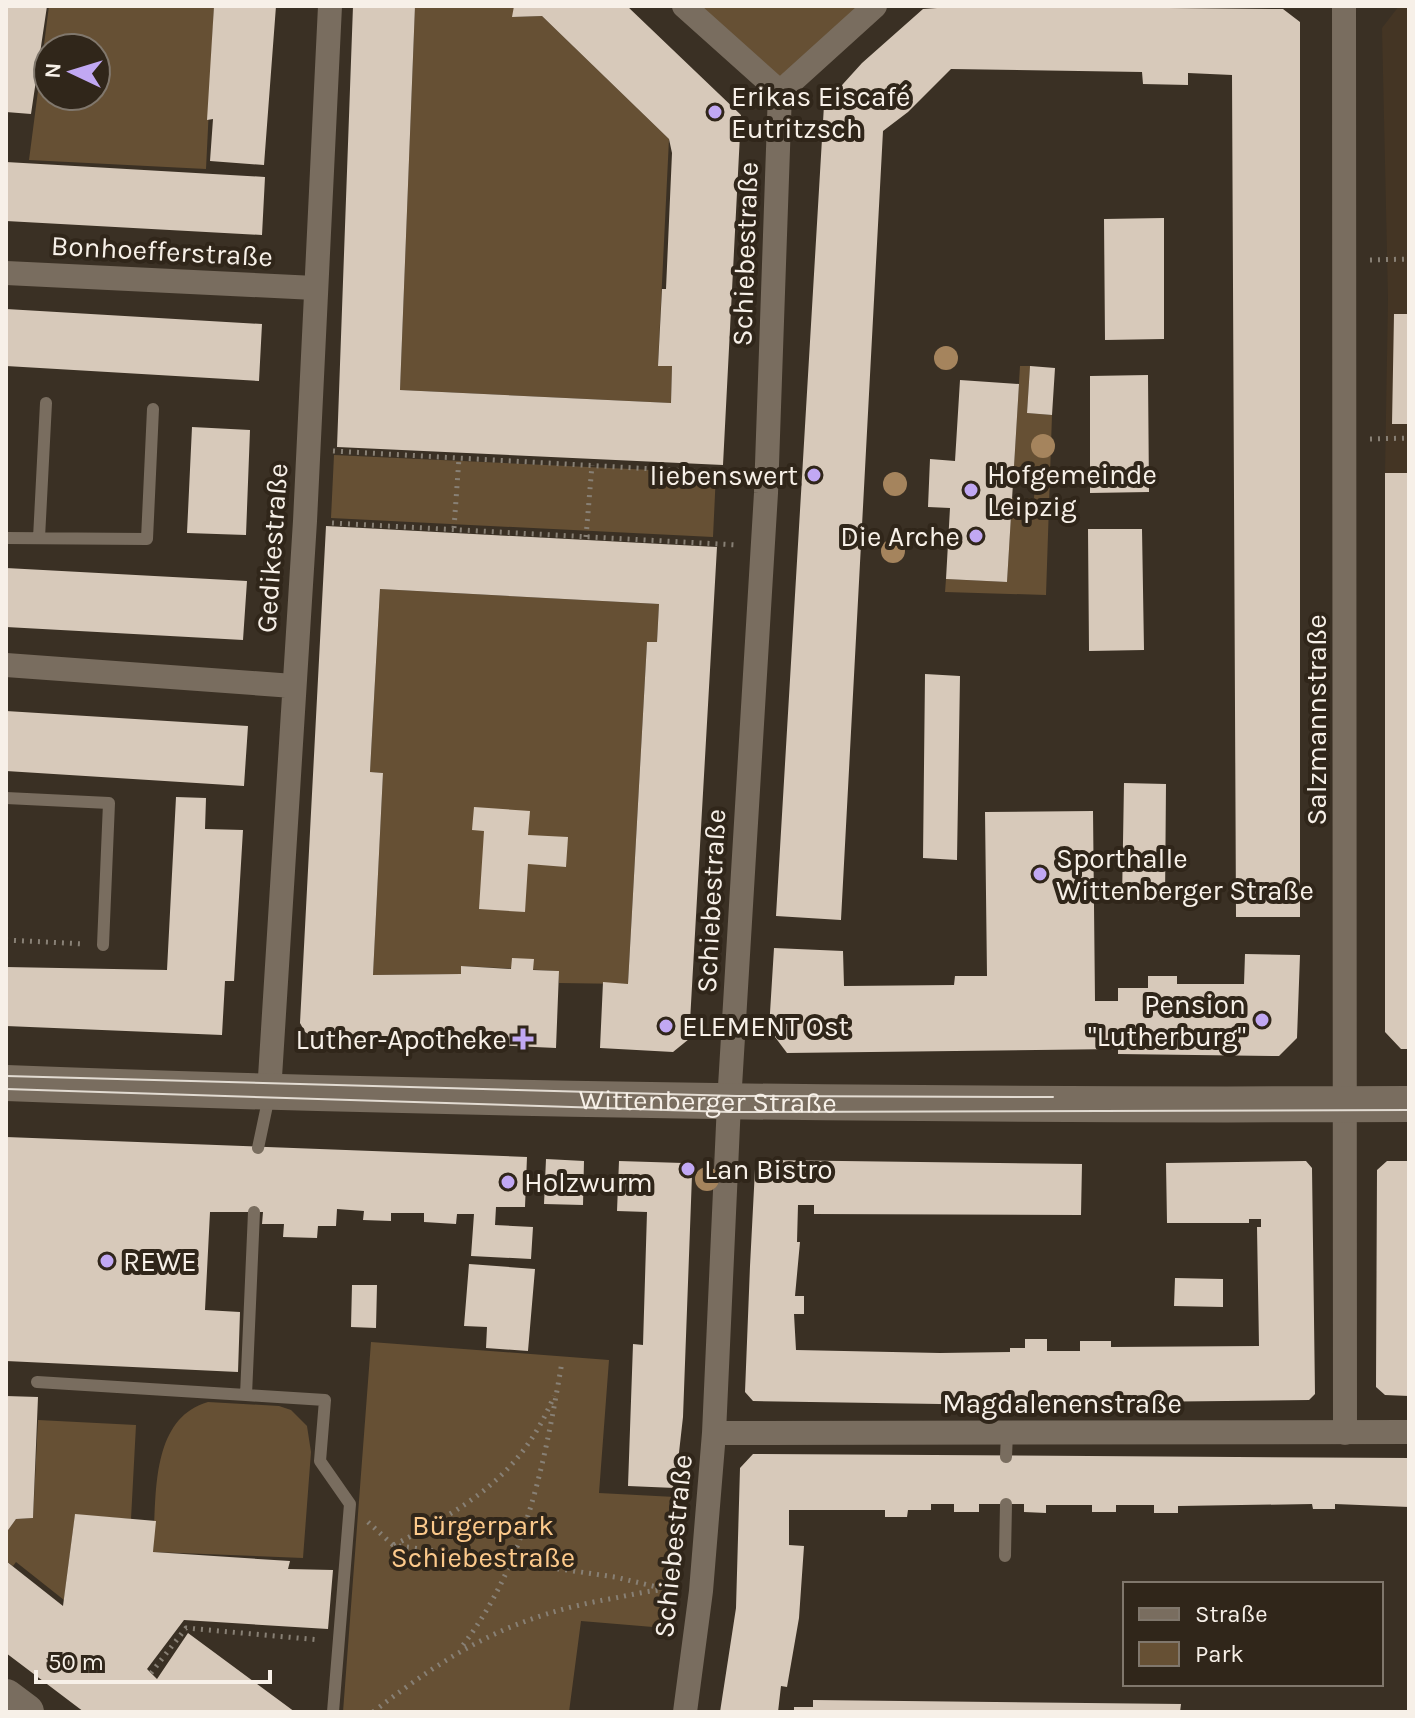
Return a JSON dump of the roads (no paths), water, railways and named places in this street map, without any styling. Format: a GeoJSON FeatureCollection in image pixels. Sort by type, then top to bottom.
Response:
{"type":"FeatureCollection","features":[{"type":"Feature","properties":{"kind":"main road","name":"Wittenberger Straße"},"geometry":{"type":"LineString","coordinates":[[6,1083],[269,1093],[729,1103],[1409,1104]]}},
{"type":"Feature","properties":{"kind":"main road"},"geometry":{"type":"LineString","coordinates":[[6,1697],[26,1712]]}},
{"type":"Feature","properties":{"kind":"street","name":"Gedikestraße"},"geometry":{"type":"LineString","coordinates":[[269,1093],[305,521],[330,6]]}},
{"type":"Feature","properties":{"kind":"street"},"geometry":{"type":"LineString","coordinates":[[684,6],[780,92],[875,6]]}},
{"type":"Feature","properties":{"kind":"street","name":"Salzmannstraße"},"geometry":{"type":"LineString","coordinates":[[1344,6],[1345,1433]]}},
{"type":"Feature","properties":{"kind":"street","name":"Schiebestraße"},"geometry":{"type":"LineString","coordinates":[[685,1712],[701,1591],[714,1433],[729,1103],[767,475],[780,92]]}},
{"type":"Feature","properties":{"kind":"street","name":"Bonhoefferstraße"},"geometry":{"type":"LineString","coordinates":[[6,273],[315,288]]}},
{"type":"Feature","properties":{"kind":"street"},"geometry":{"type":"LineString","coordinates":[[6,665],[293,686]]}},
{"type":"Feature","properties":{"kind":"street","name":"Magdalenenstraße"},"geometry":{"type":"LineString","coordinates":[[714,1433],[1007,1445],[1409,1432]]}},
{"type":"Feature","properties":{"kind":"lane"},"geometry":{"type":"LineString","coordinates":[[39,538],[46,403]]}},
{"type":"Feature","properties":{"kind":"lane"},"geometry":{"type":"LineString","coordinates":[[6,538],[147,539],[153,409]]}},
{"type":"Feature","properties":{"kind":"lane"},"geometry":{"type":"LineString","coordinates":[[6,798],[109,803],[103,945]]}},
{"type":"Feature","properties":{"kind":"lane"},"geometry":{"type":"LineString","coordinates":[[258,1148],[269,1093]]}},
{"type":"Feature","properties":{"kind":"lane"},"geometry":{"type":"LineString","coordinates":[[246,1395],[254,1212]]}},
{"type":"Feature","properties":{"kind":"lane"},"geometry":{"type":"LineString","coordinates":[[37,1382],[325,1400],[320,1461],[350,1504],[333,1712]]}},
{"type":"Feature","properties":{"kind":"lane"},"geometry":{"type":"LineString","coordinates":[[1005,1556],[1006,1504]]}},
{"type":"Feature","properties":{"kind":"tram line"},"geometry":{"type":"LineString","coordinates":[[6,1076],[737,1096],[1053,1097]]}},
{"type":"Feature","properties":{"kind":"tram line"},"geometry":{"type":"LineString","coordinates":[[6,1089],[729,1112],[1409,1110]]}},
{"type":"Feature","properties":{"kind":"place","name":"Erikas Eiscafé Eutritzsch"},"geometry":{"type":"Point","coordinates":[715,112]}},
{"type":"Feature","properties":{"kind":"place","name":"liebenswert"},"geometry":{"type":"Point","coordinates":[814,475]}},
{"type":"Feature","properties":{"kind":"place","name":"Hofgemeinde Leipzig"},"geometry":{"type":"Point","coordinates":[971,490]}},
{"type":"Feature","properties":{"kind":"place","name":"Die Arche"},"geometry":{"type":"Point","coordinates":[976,536]}},
{"type":"Feature","properties":{"kind":"place","name":"Sporthalle Wittenberger Straße"},"geometry":{"type":"Point","coordinates":[1040,874]}},
{"type":"Feature","properties":{"kind":"place","name":"Pension \"Lutherburg\""},"geometry":{"type":"Point","coordinates":[1262,1020]}},
{"type":"Feature","properties":{"kind":"place","name":"ELEMENT Ost"},"geometry":{"type":"Point","coordinates":[666,1026]}},
{"type":"Feature","properties":{"kind":"place","name":"Luther-Apotheke"},"geometry":{"type":"Point","coordinates":[523,1039]}},
{"type":"Feature","properties":{"kind":"place","name":"Lan Bistro"},"geometry":{"type":"Point","coordinates":[688,1169]}},
{"type":"Feature","properties":{"kind":"place","name":"Holzwurm"},"geometry":{"type":"Point","coordinates":[508,1182]}},
{"type":"Feature","properties":{"kind":"place","name":"REWE"},"geometry":{"type":"Point","coordinates":[107,1261]}},
{"type":"Feature","properties":{"kind":"park label","name":"Bürgerpark Schiebestraße"},"geometry":{"type":"Point","coordinates":[483,1541]}}]}
